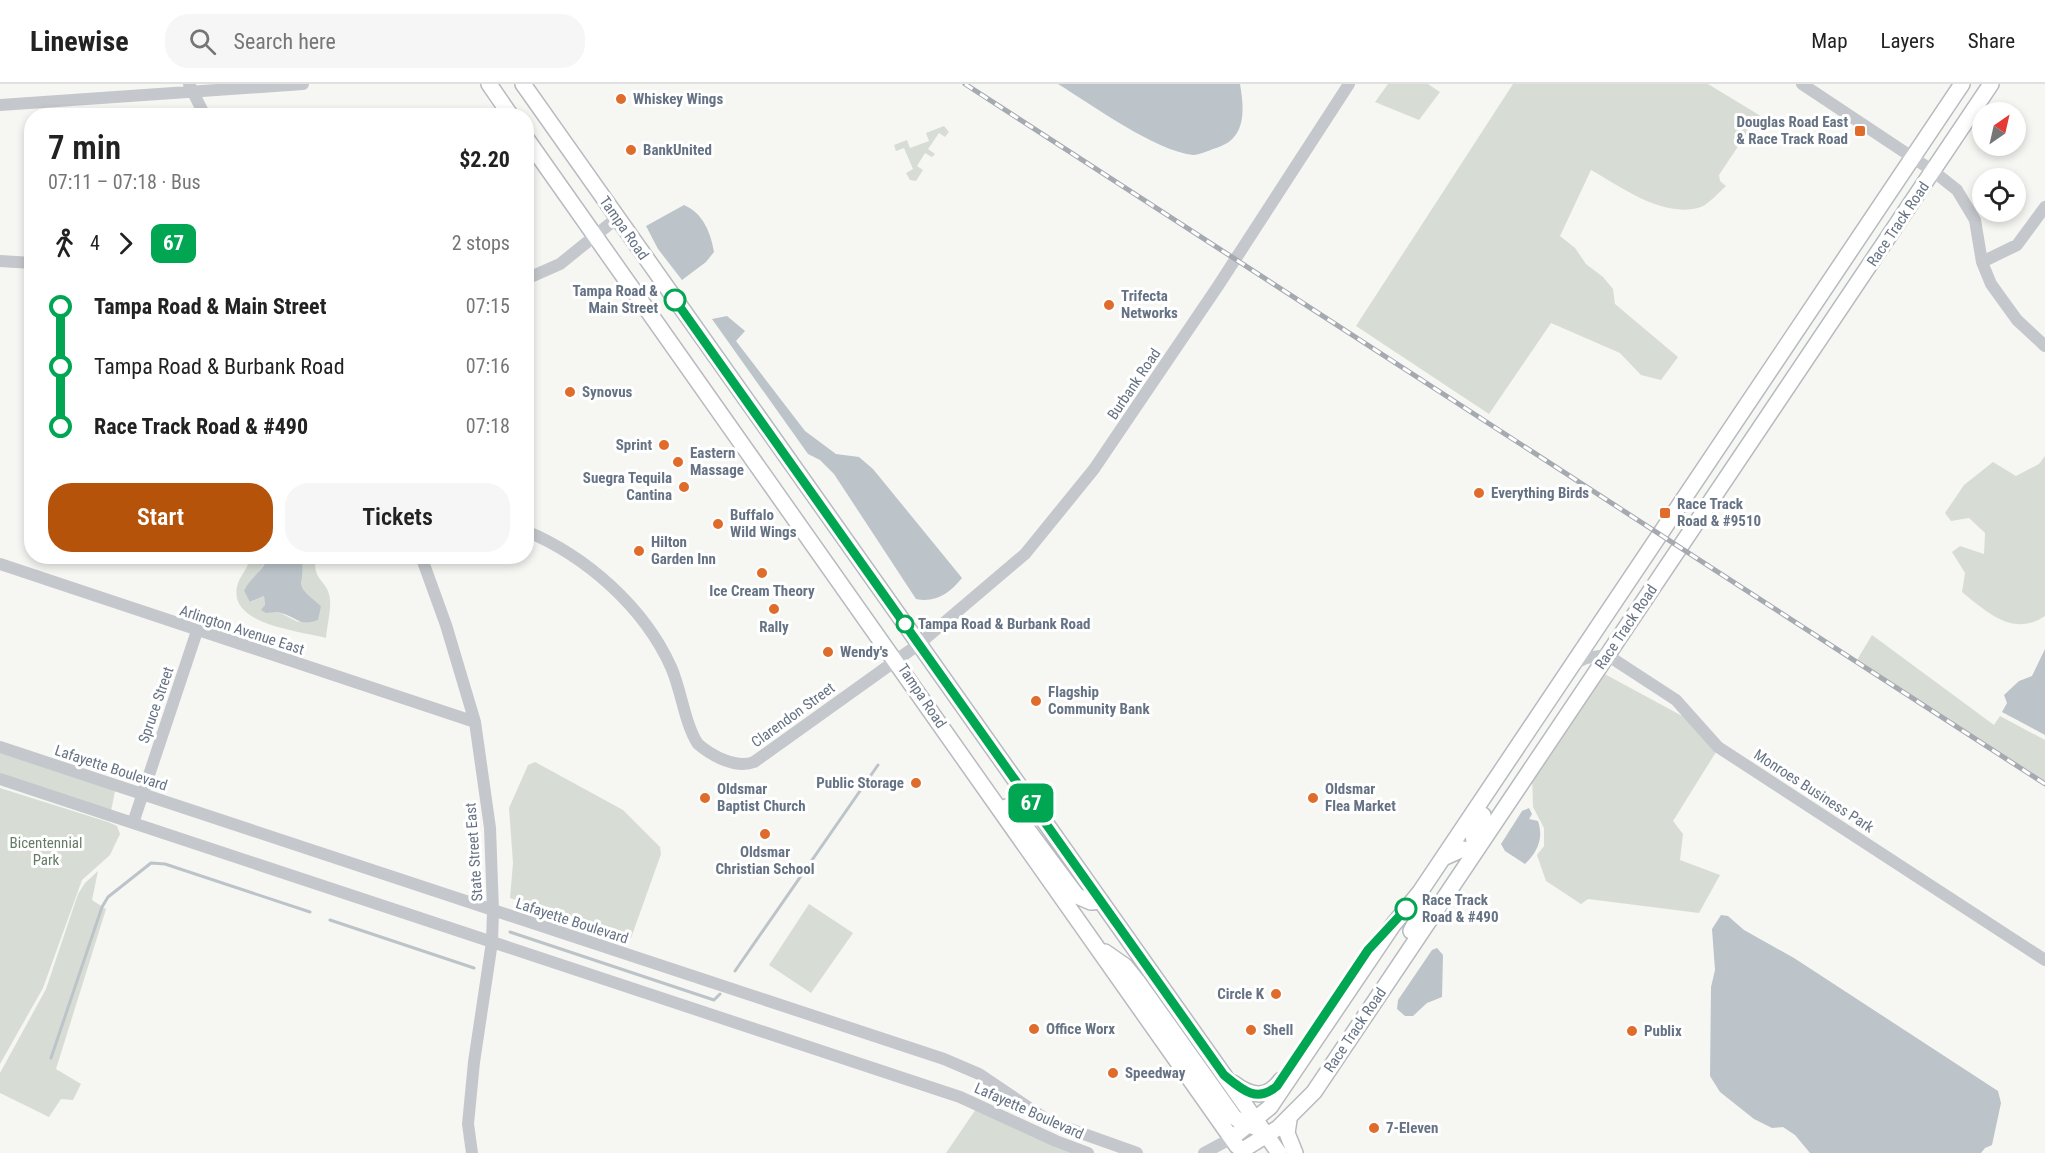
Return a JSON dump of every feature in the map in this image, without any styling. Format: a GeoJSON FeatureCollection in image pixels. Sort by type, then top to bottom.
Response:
{"type":"FeatureCollection","features":[{"type":"Feature","properties":{"kind":"main road"},"geometry":{"type":"LineString","coordinates":[[489,84],[506,108]]}},
{"type":"Feature","properties":{"kind":"main road","name":"Tampa Road"},"geometry":{"type":"LineString","coordinates":[[523,84],[1224,1075],[1255,1140]]}},
{"type":"Feature","properties":{"kind":"main road","name":"Race Track Road"},"geometry":{"type":"LineString","coordinates":[[1255,1140],[1274,1101],[1393,925],[1420,892],[1962,84]]}},
{"type":"Feature","properties":{"kind":"main road","name":"Race Track Road"},"geometry":{"type":"LineString","coordinates":[[1255,1140],[1289,1120],[1314,1092],[1991,84]]}},
{"type":"Feature","properties":{"kind":"main road","name":"Tampa Road"},"geometry":{"type":"LineString","coordinates":[[534,149],[1232,1138],[1255,1140]]}},
{"type":"Feature","properties":{"kind":"main road"},"geometry":{"type":"LineString","coordinates":[[1546,705],[1574,705]]}},
{"type":"Feature","properties":{"kind":"main road"},"geometry":{"type":"LineString","coordinates":[[1443,858],[1463,849],[1475,852],[1473,833],[1529,744],[1535,722]]}},
{"type":"Feature","properties":{"kind":"main road"},"geometry":{"type":"LineString","coordinates":[[988,792],[1022,822],[1077,896],[1091,902],[1101,901]]}},
{"type":"Feature","properties":{"kind":"main road"},"geometry":{"type":"LineString","coordinates":[[1420,892],[1435,893],[1455,882]]}},
{"type":"Feature","properties":{"kind":"main road"},"geometry":{"type":"LineString","coordinates":[[1255,1140],[1420,892]]}},
{"type":"Feature","properties":{"kind":"main road"},"geometry":{"type":"LineString","coordinates":[[1329,1069],[1342,1032],[1420,917],[1423,909],[1420,892]]}},
{"type":"Feature","properties":{"kind":"main road"},"geometry":{"type":"LineString","coordinates":[[1224,1075],[1252,1094],[1263,1095],[1277,1086],[1368,950],[1393,925]]}},
{"type":"Feature","properties":{"kind":"main road"},"geometry":{"type":"LineString","coordinates":[[1095,946],[1125,966],[1227,1108],[1255,1140],[1279,1153]]}},
{"type":"Feature","properties":{"kind":"main road"},"geometry":{"type":"LineString","coordinates":[[1289,1120],[1287,1133],[1295,1153]]}},
{"type":"Feature","properties":{"kind":"street"},"geometry":{"type":"LineString","coordinates":[[0,105],[191,87],[303,84]]}},
{"type":"Feature","properties":{"kind":"street","name":"Burbank Road"},"geometry":{"type":"LineString","coordinates":[[896,659],[919,644],[1025,554],[1074,495],[1218,286],[1349,84]]}},
{"type":"Feature","properties":{"kind":"street"},"geometry":{"type":"LineString","coordinates":[[1802,84],[1934,171],[1957,190],[1970,210],[1977,231],[1982,262],[1991,284],[2008,309],[2045,346]]}},
{"type":"Feature","properties":{"kind":"street"},"geometry":{"type":"LineString","coordinates":[[191,87],[201,108]]}},
{"type":"Feature","properties":{"kind":"street"},"geometry":{"type":"LineString","coordinates":[[1982,262],[2017,245],[2045,207]]}},
{"type":"Feature","properties":{"kind":"street"},"geometry":{"type":"LineString","coordinates":[[534,275],[560,264],[617,218]]}},
{"type":"Feature","properties":{"kind":"street"},"geometry":{"type":"LineString","coordinates":[[0,261],[24,262]]}},
{"type":"Feature","properties":{"kind":"street","name":"Clarendon Street"},"geometry":{"type":"LineString","coordinates":[[534,535],[573,557],[630,605],[670,664],[695,740],[702,748],[732,763],[743,765],[754,762],[896,659]]}},
{"type":"Feature","properties":{"kind":"street","name":"Arlington Avenue East"},"geometry":{"type":"LineString","coordinates":[[0,564],[475,722]]}},
{"type":"Feature","properties":{"kind":"street","name":"State Street East"},"geometry":{"type":"LineString","coordinates":[[424,564],[446,625],[475,722],[490,828],[492,942],[468,1124],[472,1153]]}},
{"type":"Feature","properties":{"kind":"street","name":"Spruce Street"},"geometry":{"type":"LineString","coordinates":[[133,823],[197,631]]}},
{"type":"Feature","properties":{"kind":"street"},"geometry":{"type":"LineString","coordinates":[[1572,665],[1586,658],[1607,656]]}},
{"type":"Feature","properties":{"kind":"street","name":"Monroes Business Park"},"geometry":{"type":"LineString","coordinates":[[1607,656],[1676,700],[1718,747],[2045,960]]}},
{"type":"Feature","properties":{"kind":"street","name":"Lafayette Boulevard"},"geometry":{"type":"LineString","coordinates":[[0,747],[493,912],[944,1059],[979,1074],[1050,1122],[1122,1151],[1137,1153]]}},
{"type":"Feature","properties":{"kind":"street","name":"Lafayette Boulevard"},"geometry":{"type":"LineString","coordinates":[[0,779],[960,1097],[1056,1141],[1088,1153]]}},
{"type":"Feature","properties":{"kind":"street"},"geometry":{"type":"LineString","coordinates":[[1204,1153],[1232,1138]]}},
{"type":"Feature","properties":{"kind":"green space"},"geometry":{"type":"Polygon","coordinates":[[[1388,84],[1428,84],[1440,92],[1419,120],[1375,102],[1388,84]]]}},
{"type":"Feature","properties":{"kind":"green space"},"geometry":{"type":"Polygon","coordinates":[[[1513,84],[1708,84],[1764,118],[1755,121],[1719,175],[1720,181],[1726,186],[1711,201],[1701,207],[1687,210],[1658,205],[1629,192],[1591,170],[1560,236],[1575,248],[1586,264],[1603,277],[1613,289],[1615,304],[1678,357],[1661,380],[1641,375],[1620,353],[1551,323],[1489,414],[1356,326],[1513,84]]]}},
{"type":"Feature","properties":{"kind":"green space"},"geometry":{"type":"Polygon","coordinates":[[[944,126],[949,132],[945,137],[939,133],[928,149],[935,154],[932,157],[925,153],[917,166],[923,170],[916,181],[910,180],[906,173],[913,169],[904,148],[896,151],[894,145],[907,140],[910,148],[929,141],[926,133],[944,126]]]}},
{"type":"Feature","properties":{"kind":"green space"},"geometry":{"type":"Polygon","coordinates":[[[2045,456],[2045,616],[2033,622],[2011,623],[1990,614],[1962,592],[1965,573],[1952,552],[1960,546],[1984,554],[1985,533],[1969,518],[1951,521],[1945,513],[1964,485],[1993,462],[2016,476],[2039,464],[2045,456]]]}},
{"type":"Feature","properties":{"kind":"green space"},"geometry":{"type":"Polygon","coordinates":[[[264,564],[244,591],[251,602],[264,596],[265,605],[298,622],[321,607],[302,588],[301,584],[303,564],[315,564],[318,576],[329,593],[326,638],[269,624],[244,610],[237,600],[237,587],[248,565],[264,564]]]}},
{"type":"Feature","properties":{"kind":"green space"},"geometry":{"type":"Polygon","coordinates":[[[1872,635],[1994,725],[2000,716],[2045,740],[2045,786],[1857,660],[1872,635]]]}},
{"type":"Feature","properties":{"kind":"green space"},"geometry":{"type":"Polygon","coordinates":[[[1601,672],[1686,718],[1716,752],[1673,821],[1683,834],[1680,860],[1720,875],[1699,913],[1588,899],[1581,904],[1546,881],[1537,855],[1544,846],[1544,828],[1533,807],[1532,775],[1601,672]]]}},
{"type":"Feature","properties":{"kind":"green space"},"geometry":{"type":"Polygon","coordinates":[[[0,753],[115,791],[111,811],[0,773],[0,753]]]}},
{"type":"Feature","properties":{"kind":"green space"},"geometry":{"type":"Polygon","coordinates":[[[535,762],[623,810],[660,847],[661,854],[631,938],[510,898],[513,863],[509,808],[528,765],[535,762]]]}},
{"type":"Feature","properties":{"kind":"green space","name":"Bicentennial Park"},"geometry":{"type":"Polygon","coordinates":[[[0,788],[108,822],[117,826],[120,834],[110,855],[82,880],[43,988],[0,1064],[0,788]]]}},
{"type":"Feature","properties":{"kind":"green space"},"geometry":{"type":"Polygon","coordinates":[[[98,871],[92,900],[106,909],[56,1069],[81,1084],[73,1100],[61,1099],[49,1117],[0,1093],[0,1073],[46,989],[78,894],[85,883],[98,871]]]}},
{"type":"Feature","properties":{"kind":"green space"},"geometry":{"type":"Polygon","coordinates":[[[809,904],[853,933],[811,993],[769,965],[809,904]]]}},
{"type":"Feature","properties":{"kind":"green space"},"geometry":{"type":"Polygon","coordinates":[[[976,1109],[1073,1153],[946,1153],[976,1109]]]}},
{"type":"Feature","properties":{"kind":"shaded area"},"geometry":{"type":"Polygon","coordinates":[[[1058,84],[1240,84],[1242,121],[1235,136],[1219,147],[1193,155],[1178,152],[1142,136],[1058,84]]]}},
{"type":"Feature","properties":{"kind":"shaded area"},"geometry":{"type":"Polygon","coordinates":[[[684,205],[696,213],[705,224],[714,252],[706,262],[682,280],[658,249],[646,226],[684,205]]]}},
{"type":"Feature","properties":{"kind":"shaded area"},"geometry":{"type":"Polygon","coordinates":[[[727,316],[745,331],[736,341],[805,431],[836,454],[859,457],[873,469],[962,578],[953,588],[942,596],[930,600],[916,599],[834,474],[820,460],[808,454],[712,319],[727,316]]]}},
{"type":"Feature","properties":{"kind":"shaded area"},"geometry":{"type":"Polygon","coordinates":[[[264,564],[303,564],[302,588],[321,606],[318,620],[302,622],[279,612],[266,613],[261,610],[265,605],[264,596],[250,602],[244,591],[264,564]]]}},
{"type":"Feature","properties":{"kind":"shaded area"},"geometry":{"type":"Polygon","coordinates":[[[2045,649],[2045,735],[2002,712],[2007,703],[2004,695],[2019,681],[2032,676],[2045,649]]]}},
{"type":"Feature","properties":{"kind":"shaded area"},"geometry":{"type":"Polygon","coordinates":[[[1529,808],[1532,814],[1529,819],[1538,821],[1540,839],[1533,855],[1525,864],[1505,851],[1501,844],[1522,811],[1529,808]]]}},
{"type":"Feature","properties":{"kind":"shaded area"},"geometry":{"type":"Polygon","coordinates":[[[1721,915],[1728,916],[1744,930],[1794,958],[1998,1091],[2001,1103],[1992,1145],[1981,1153],[1810,1153],[1795,1135],[1783,1127],[1772,1128],[1754,1119],[1720,1092],[1710,1076],[1711,987],[1715,970],[1712,929],[1721,915]]]}},
{"type":"Feature","properties":{"kind":"shaded area"},"geometry":{"type":"Polygon","coordinates":[[[1437,948],[1443,955],[1442,997],[1427,1003],[1413,1016],[1405,1016],[1397,1009],[1398,1000],[1432,950],[1437,948]]]}},
{"type":"Feature","properties":{"kind":"waterway"},"geometry":{"type":"LineString","coordinates":[[735,971],[878,765]]}},
{"type":"Feature","properties":{"kind":"waterway"},"geometry":{"type":"LineString","coordinates":[[51,1058],[102,907],[108,897],[151,863],[165,864],[310,912]]}},
{"type":"Feature","properties":{"kind":"waterway"},"geometry":{"type":"LineString","coordinates":[[330,920],[474,968]]}},
{"type":"Feature","properties":{"kind":"waterway"},"geometry":{"type":"LineString","coordinates":[[510,932],[714,1000],[720,994]]}},
{"type":"Feature","properties":{"kind":"railway"},"geometry":{"type":"LineString","coordinates":[[965,84],[2045,784]]}},
{"type":"Feature","properties":{"kind":"bus line","name":"67"},"geometry":{"type":"LineString","coordinates":[[675,300],[1224,1075],[1244,1091],[1252,1094],[1263,1095],[1277,1086],[1368,950],[1406,909]]}},
{"type":"Feature","properties":{"kind":"place","name":"Whiskey Wings"},"geometry":{"type":"Point","coordinates":[621,99]}},
{"type":"Feature","properties":{"kind":"place","name":"Douglas Road East & Race Track Road"},"geometry":{"type":"Point","coordinates":[1860,131]}},
{"type":"Feature","properties":{"kind":"place","name":"BankUnited"},"geometry":{"type":"Point","coordinates":[631,150]}},
{"type":"Feature","properties":{"kind":"place","name":"Tampa Road & Main Street"},"geometry":{"type":"Point","coordinates":[675,300]}},
{"type":"Feature","properties":{"kind":"place","name":"Trifecta Networks"},"geometry":{"type":"Point","coordinates":[1109,305]}},
{"type":"Feature","properties":{"kind":"place","name":"Synovus"},"geometry":{"type":"Point","coordinates":[570,392]}},
{"type":"Feature","properties":{"kind":"place","name":"Sprint"},"geometry":{"type":"Point","coordinates":[664,445]}},
{"type":"Feature","properties":{"kind":"place","name":"Eastern Massage"},"geometry":{"type":"Point","coordinates":[678,462]}},
{"type":"Feature","properties":{"kind":"place","name":"Suegra Tequila Cantina"},"geometry":{"type":"Point","coordinates":[684,487]}},
{"type":"Feature","properties":{"kind":"place","name":"Everything Birds"},"geometry":{"type":"Point","coordinates":[1479,493]}},
{"type":"Feature","properties":{"kind":"place","name":"Race Track Road & #9510"},"geometry":{"type":"Point","coordinates":[1665,513]}},
{"type":"Feature","properties":{"kind":"place","name":"Buffalo Wild Wings"},"geometry":{"type":"Point","coordinates":[718,524]}},
{"type":"Feature","properties":{"kind":"place","name":"Hilton Garden Inn"},"geometry":{"type":"Point","coordinates":[639,551]}},
{"type":"Feature","properties":{"kind":"place","name":"Ice Cream Theory"},"geometry":{"type":"Point","coordinates":[762,573]}},
{"type":"Feature","properties":{"kind":"place","name":"Rally"},"geometry":{"type":"Point","coordinates":[774,609]}},
{"type":"Feature","properties":{"kind":"place","name":"Tampa Road & Burbank Road"},"geometry":{"type":"Point","coordinates":[905,624]}},
{"type":"Feature","properties":{"kind":"place","name":"Wendy's"},"geometry":{"type":"Point","coordinates":[828,652]}},
{"type":"Feature","properties":{"kind":"place","name":"Flagship Community Bank"},"geometry":{"type":"Point","coordinates":[1036,701]}},
{"type":"Feature","properties":{"kind":"place","name":"Public Storage"},"geometry":{"type":"Point","coordinates":[916,783]}},
{"type":"Feature","properties":{"kind":"place","name":"Oldsmar Baptist Church"},"geometry":{"type":"Point","coordinates":[705,798]}},
{"type":"Feature","properties":{"kind":"place","name":"Oldsmar Flea Market"},"geometry":{"type":"Point","coordinates":[1313,798]}},
{"type":"Feature","properties":{"kind":"place","name":"Oldsmar Christian School"},"geometry":{"type":"Point","coordinates":[765,834]}},
{"type":"Feature","properties":{"kind":"place","name":"Race Track Road & #490"},"geometry":{"type":"Point","coordinates":[1406,909]}},
{"type":"Feature","properties":{"kind":"place","name":"Circle K"},"geometry":{"type":"Point","coordinates":[1276,994]}},
{"type":"Feature","properties":{"kind":"place","name":"Office Worx"},"geometry":{"type":"Point","coordinates":[1034,1029]}},
{"type":"Feature","properties":{"kind":"place","name":"Shell"},"geometry":{"type":"Point","coordinates":[1251,1030]}},
{"type":"Feature","properties":{"kind":"place","name":"Publix"},"geometry":{"type":"Point","coordinates":[1632,1031]}},
{"type":"Feature","properties":{"kind":"place","name":"Speedway"},"geometry":{"type":"Point","coordinates":[1113,1073]}},
{"type":"Feature","properties":{"kind":"place","name":"7-Eleven"},"geometry":{"type":"Point","coordinates":[1374,1128]}}]}
